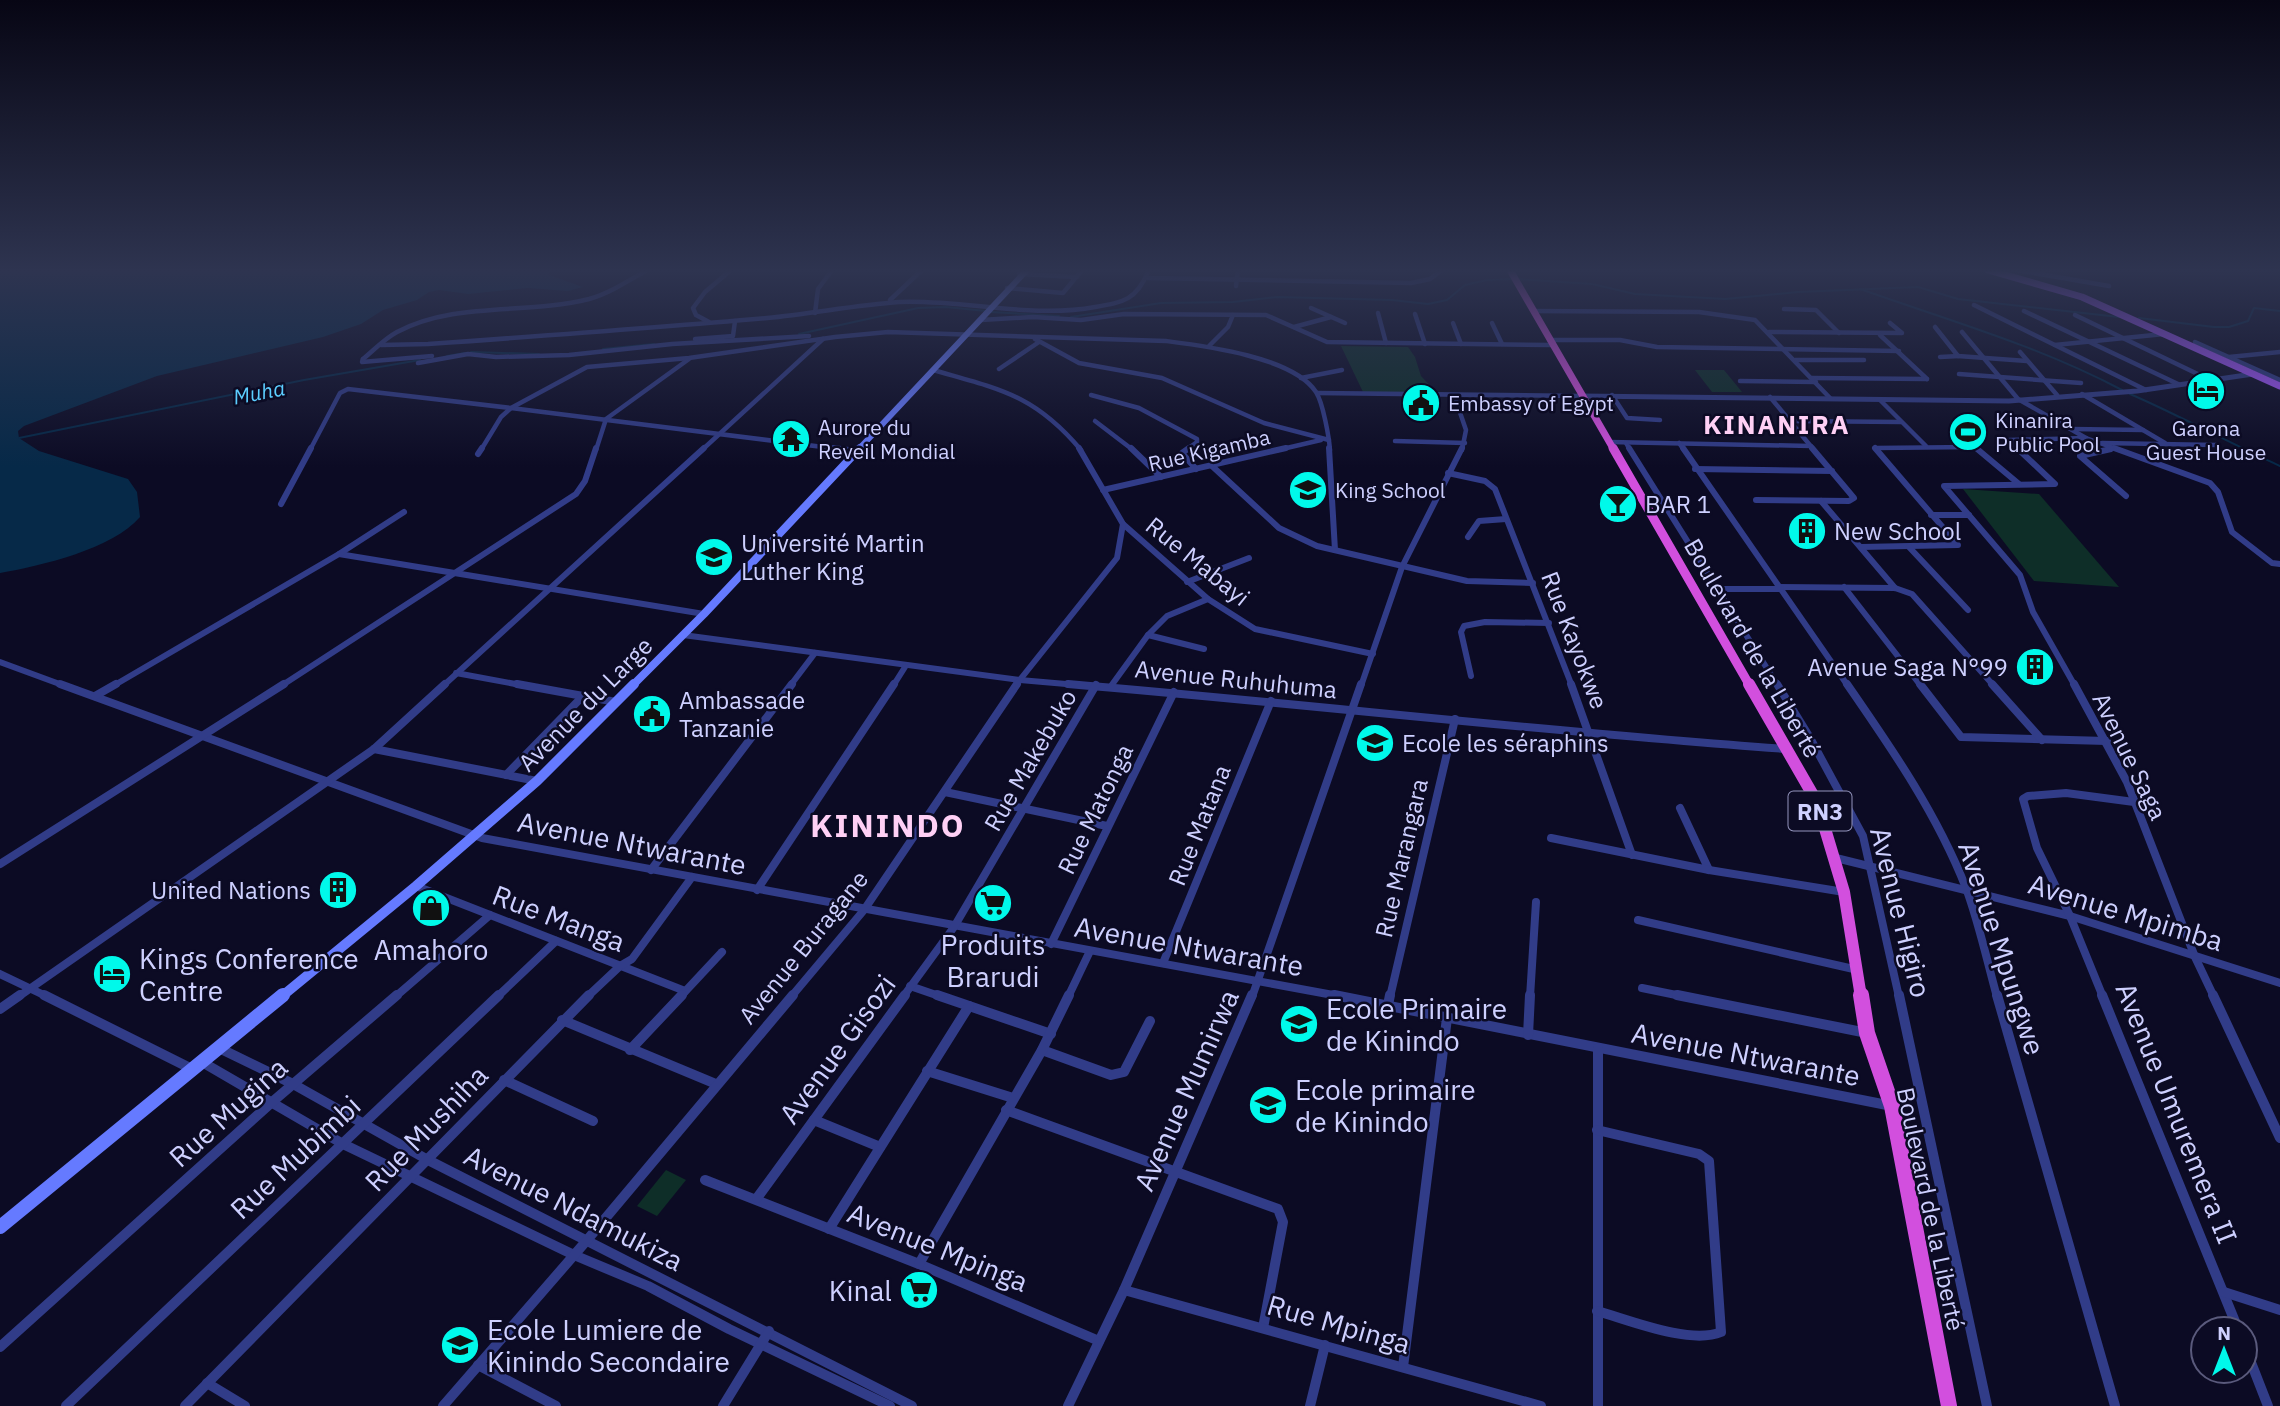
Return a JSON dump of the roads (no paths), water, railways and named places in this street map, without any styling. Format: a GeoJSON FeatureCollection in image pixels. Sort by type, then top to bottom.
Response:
{"type":"FeatureCollection","features":[{"type":"Feature","properties":{"kind":"highway","name":"Boulevard de la Liberté"},"geometry":{"type":"LineString","coordinates":[[1547,336],[1817,802],[1844,891],[1867,1033],[1892,1107],[1949,1406]]}},
{"type":"Feature","properties":{"kind":"main road","name":"Avenue du Large"},"geometry":{"type":"LineString","coordinates":[[0,1227],[416,886],[537,781],[704,614],[966,336]]}},
{"type":"Feature","properties":{"kind":"main road"},"geometry":{"type":"LineString","coordinates":[[2168,336],[2280,386]]}},
{"type":"Feature","properties":{"kind":"street"},"geometry":{"type":"LineString","coordinates":[[393,336],[362,362],[466,351],[569,351],[734,336]]}},
{"type":"Feature","properties":{"kind":"street"},"geometry":{"type":"LineString","coordinates":[[381,345],[540,336]]}},
{"type":"Feature","properties":{"kind":"street"},"geometry":{"type":"LineString","coordinates":[[418,363],[468,354],[496,357],[569,355],[677,344],[814,336],[823,338]]}},
{"type":"Feature","properties":{"kind":"street"},"geometry":{"type":"LineString","coordinates":[[478,454],[501,417],[511,408],[587,367],[689,358],[851,336]]}},
{"type":"Feature","properties":{"kind":"street"},"geometry":{"type":"LineString","coordinates":[[999,336],[1036,340],[1166,341],[1209,346],[1258,358],[1301,378],[1317,393],[1326,440],[1335,550]]}},
{"type":"Feature","properties":{"kind":"street"},"geometry":{"type":"LineString","coordinates":[[1209,346],[1219,336]]}},
{"type":"Feature","properties":{"kind":"street"},"geometry":{"type":"LineString","coordinates":[[1311,336],[1322,341],[1424,344],[1620,340],[1657,347],[1899,351]]}},
{"type":"Feature","properties":{"kind":"street"},"geometry":{"type":"LineString","coordinates":[[1385,336],[1387,343]]}},
{"type":"Feature","properties":{"kind":"street"},"geometry":{"type":"LineString","coordinates":[[1421,336],[1424,344]]}},
{"type":"Feature","properties":{"kind":"street"},"geometry":{"type":"LineString","coordinates":[[1458,336],[1461,344]]}},
{"type":"Feature","properties":{"kind":"street"},"geometry":{"type":"LineString","coordinates":[[1498,336],[1502,344]]}},
{"type":"Feature","properties":{"kind":"street"},"geometry":{"type":"LineString","coordinates":[[1772,336],[1830,398]]}},
{"type":"Feature","properties":{"kind":"street"},"geometry":{"type":"LineString","coordinates":[[1740,381],[1928,378],[1881,336]]}},
{"type":"Feature","properties":{"kind":"street"},"geometry":{"type":"LineString","coordinates":[[1942,336],[1958,356]]}},
{"type":"Feature","properties":{"kind":"street"},"geometry":{"type":"LineString","coordinates":[[1965,336],[2018,399],[2097,443],[2210,483],[2218,492],[2232,532],[2272,563],[2280,564]]}},
{"type":"Feature","properties":{"kind":"street"},"geometry":{"type":"LineString","coordinates":[[2036,336],[2146,390]]}},
{"type":"Feature","properties":{"kind":"street"},"geometry":{"type":"LineString","coordinates":[[2077,336],[2178,384]]}},
{"type":"Feature","properties":{"kind":"street"},"geometry":{"type":"LineString","coordinates":[[2118,336],[2208,379]]}},
{"type":"Feature","properties":{"kind":"street"},"geometry":{"type":"LineString","coordinates":[[2055,345],[2147,336]]}},
{"type":"Feature","properties":{"kind":"street"},"geometry":{"type":"LineString","coordinates":[[0,1009],[374,749],[823,338]]}},
{"type":"Feature","properties":{"kind":"street"},"geometry":{"type":"LineString","coordinates":[[999,369],[1036,340]]}},
{"type":"Feature","properties":{"kind":"street"},"geometry":{"type":"LineString","coordinates":[[1036,340],[1079,363],[1162,378],[1264,423],[1326,440]]}},
{"type":"Feature","properties":{"kind":"street"},"geometry":{"type":"LineString","coordinates":[[2195,342],[2271,376]]}},
{"type":"Feature","properties":{"kind":"street"},"geometry":{"type":"LineString","coordinates":[[2020,352],[2057,395]]}},
{"type":"Feature","properties":{"kind":"street"},"geometry":{"type":"LineString","coordinates":[[2228,357],[2280,352]]}},
{"type":"Feature","properties":{"kind":"street"},"geometry":{"type":"LineString","coordinates":[[1940,357],[2027,361]]}},
{"type":"Feature","properties":{"kind":"street"},"geometry":{"type":"LineString","coordinates":[[0,864],[457,573],[577,493],[585,481],[606,419],[689,358]]}},
{"type":"Feature","properties":{"kind":"street"},"geometry":{"type":"LineString","coordinates":[[1795,360],[1864,360]]}},
{"type":"Feature","properties":{"kind":"street"},"geometry":{"type":"LineString","coordinates":[[933,370],[991,385],[1028,401],[1065,431],[1085,455],[1123,524]]}},
{"type":"Feature","properties":{"kind":"street"},"geometry":{"type":"LineString","coordinates":[[1301,378],[1342,370]]}},
{"type":"Feature","properties":{"kind":"street"},"geometry":{"type":"LineString","coordinates":[[1958,374],[2081,383]]}},
{"type":"Feature","properties":{"kind":"street"},"geometry":{"type":"LineString","coordinates":[[1317,393],[2001,401],[2146,390],[2208,379],[2280,377]]}},
{"type":"Feature","properties":{"kind":"street"},"geometry":{"type":"LineString","coordinates":[[281,505],[341,391],[358,389],[857,451]]}},
{"type":"Feature","properties":{"kind":"street"},"geometry":{"type":"LineString","coordinates":[[2081,394],[2166,443]]}},
{"type":"Feature","properties":{"kind":"street"},"geometry":{"type":"LineString","coordinates":[[1091,395],[1139,408],[1197,439],[1197,442],[1182,453],[1196,470]]}},
{"type":"Feature","properties":{"kind":"street"},"geometry":{"type":"LineString","coordinates":[[1395,442],[1465,443],[1466,430],[1454,395]]}},
{"type":"Feature","properties":{"kind":"street"},"geometry":{"type":"LineString","coordinates":[[1612,395],[1627,418],[1660,420]]}},
{"type":"Feature","properties":{"kind":"street"},"geometry":{"type":"LineString","coordinates":[[1756,500],[1849,501],[1854,498],[1770,397]]}},
{"type":"Feature","properties":{"kind":"street"},"geometry":{"type":"LineString","coordinates":[[1880,400],[1926,446]]}},
{"type":"Feature","properties":{"kind":"street"},"geometry":{"type":"LineString","coordinates":[[1095,421],[1126,443],[1161,477]]}},
{"type":"Feature","properties":{"kind":"street"},"geometry":{"type":"LineString","coordinates":[[1790,421],[1901,422]]}},
{"type":"Feature","properties":{"kind":"street"},"geometry":{"type":"LineString","coordinates":[[2070,429],[2144,430]]}},
{"type":"Feature","properties":{"kind":"street"},"geometry":{"type":"LineString","coordinates":[[1958,435],[2021,484],[2055,484],[2009,440],[2086,438]]}},
{"type":"Feature","properties":{"kind":"street","name":"Rue Kigamba"},"geometry":{"type":"LineString","coordinates":[[1103,490],[1326,440]]}},
{"type":"Feature","properties":{"kind":"street"},"geometry":{"type":"LineString","coordinates":[[1610,442],[1811,446]]}},
{"type":"Feature","properties":{"kind":"street","name":"Avenue Mumirwa"},"geometry":{"type":"LineString","coordinates":[[1068,1406],[1124,1290],[1258,982],[1402,567],[1465,443]]}},
{"type":"Feature","properties":{"kind":"street","name":"Avenue Higiro"},"geometry":{"type":"LineString","coordinates":[[1626,443],[1831,775],[1863,836],[1940,1178],[1987,1406]]}},
{"type":"Feature","properties":{"kind":"street","name":"Avenue Mpungwe"},"geometry":{"type":"LineString","coordinates":[[1679,443],[1900,760],[1940,830],[1966,889],[2115,1406]]}},
{"type":"Feature","properties":{"kind":"street"},"geometry":{"type":"LineString","coordinates":[[2097,443],[2216,445]]}},
{"type":"Feature","properties":{"kind":"street"},"geometry":{"type":"LineString","coordinates":[[1861,547],[1958,545],[1875,449],[1878,446],[1972,447]]}},
{"type":"Feature","properties":{"kind":"street"},"geometry":{"type":"LineString","coordinates":[[2111,449],[2080,456],[2126,496]]}},
{"type":"Feature","properties":{"kind":"street"},"geometry":{"type":"LineString","coordinates":[[1212,466],[1279,528],[1302,540],[1467,581],[1532,583]]}},
{"type":"Feature","properties":{"kind":"street"},"geometry":{"type":"LineString","coordinates":[[1695,469],[1832,471]]}},
{"type":"Feature","properties":{"kind":"street","name":"Rue Kayokwe"},"geometry":{"type":"LineString","coordinates":[[1448,473],[1489,482],[1495,489],[1591,735],[1632,855]]}},
{"type":"Feature","properties":{"kind":"street","name":"Avenue Saga"},"geometry":{"type":"LineString","coordinates":[[2021,484],[1945,485],[1944,489],[2020,575],[2033,612],[2107,741],[2195,957],[2280,1138]]}},
{"type":"Feature","properties":{"kind":"street"},"geometry":{"type":"LineString","coordinates":[[1821,501],[1895,588]]}},
{"type":"Feature","properties":{"kind":"street"},"geometry":{"type":"LineString","coordinates":[[95,696],[340,554],[404,512]]}},
{"type":"Feature","properties":{"kind":"street"},"geometry":{"type":"LineString","coordinates":[[1931,515],[1969,515]]}},
{"type":"Feature","properties":{"kind":"street"},"geometry":{"type":"LineString","coordinates":[[1468,537],[1479,521],[1506,519]]}},
{"type":"Feature","properties":{"kind":"street","name":"Rue Mabayi"},"geometry":{"type":"LineString","coordinates":[[1123,524],[1208,599],[1259,631],[1373,654]]}},
{"type":"Feature","properties":{"kind":"street","name":"Avenue Buragane"},"geometry":{"type":"LineString","coordinates":[[443,1406],[588,1239],[864,910],[1020,680],[1117,558],[1123,524]]}},
{"type":"Feature","properties":{"kind":"street"},"geometry":{"type":"LineString","coordinates":[[1909,547],[1968,610]]}},
{"type":"Feature","properties":{"kind":"street"},"geometry":{"type":"LineString","coordinates":[[340,554],[704,614]]}},
{"type":"Feature","properties":{"kind":"street"},"geometry":{"type":"LineString","coordinates":[[1187,582],[1249,558]]}},
{"type":"Feature","properties":{"kind":"street"},"geometry":{"type":"LineString","coordinates":[[1844,587],[1961,737],[2107,741]]}},
{"type":"Feature","properties":{"kind":"street"},"geometry":{"type":"LineString","coordinates":[[1716,589],[1895,588],[1912,594],[2042,740]]}},
{"type":"Feature","properties":{"kind":"street"},"geometry":{"type":"LineString","coordinates":[[1111,686],[1148,635],[1167,616],[1208,599]]}},
{"type":"Feature","properties":{"kind":"street"},"geometry":{"type":"LineString","coordinates":[[1471,676],[1461,632],[1464,626],[1485,622],[1549,623]]}},
{"type":"Feature","properties":{"kind":"street","name":"Avenue Ruhuhuma"},"geometry":{"type":"LineString","coordinates":[[683,635],[905,667],[1020,680],[1271,701],[1591,735],[1787,749]]}},
{"type":"Feature","properties":{"kind":"street"},"geometry":{"type":"LineString","coordinates":[[1148,635],[1204,649]]}},
{"type":"Feature","properties":{"kind":"street"},"geometry":{"type":"LineString","coordinates":[[651,870],[815,653]]}},
{"type":"Feature","properties":{"kind":"street","name":"Avenue Ntwarante"},"geometry":{"type":"LineString","coordinates":[[0,662],[476,836],[954,927],[1388,1005],[1892,1107]]}},
{"type":"Feature","properties":{"kind":"street"},"geometry":{"type":"LineString","coordinates":[[757,890],[905,667]]}},
{"type":"Feature","properties":{"kind":"street"},"geometry":{"type":"LineString","coordinates":[[456,673],[617,702]]}},
{"type":"Feature","properties":{"kind":"street","name":"Rue Makebuko"},"geometry":{"type":"LineString","coordinates":[[954,927],[1096,685]]}},
{"type":"Feature","properties":{"kind":"street","name":"Rue Matonga"},"geometry":{"type":"LineString","coordinates":[[1051,944],[1174,692]]}},
{"type":"Feature","properties":{"kind":"street"},"geometry":{"type":"LineString","coordinates":[[506,775],[583,697]]}},
{"type":"Feature","properties":{"kind":"street","name":"Rue Matana"},"geometry":{"type":"LineString","coordinates":[[1163,963],[1271,701]]}},
{"type":"Feature","properties":{"kind":"street","name":"Rue Marangara"},"geometry":{"type":"LineString","coordinates":[[1388,1005],[1455,719]]}},
{"type":"Feature","properties":{"kind":"street"},"geometry":{"type":"LineString","coordinates":[[374,749],[537,781]]}},
{"type":"Feature","properties":{"kind":"street"},"geometry":{"type":"LineString","coordinates":[[946,792],[1107,826]]}},
{"type":"Feature","properties":{"kind":"street","name":"Avenue Umuremera II"},"geometry":{"type":"LineString","coordinates":[[2134,802],[2066,793],[2028,796],[2023,799],[2037,848],[2070,916],[2233,1315]]}},
{"type":"Feature","properties":{"kind":"street"},"geometry":{"type":"LineString","coordinates":[[1680,808],[1709,870]]}},
{"type":"Feature","properties":{"kind":"street"},"geometry":{"type":"LineString","coordinates":[[1551,838],[1709,870],[1844,891]]}},
{"type":"Feature","properties":{"kind":"street","name":"Avenue Mpimba"},"geometry":{"type":"LineString","coordinates":[[1836,858],[2070,916],[2280,983]]}},
{"type":"Feature","properties":{"kind":"street","name":"Rue Mushiha"},"geometry":{"type":"LineString","coordinates":[[185,1406],[562,1020],[639,951],[692,877]]}},
{"type":"Feature","properties":{"kind":"street","name":"Rue Manga"},"geometry":{"type":"LineString","coordinates":[[416,886],[685,991]]}},
{"type":"Feature","properties":{"kind":"street"},"geometry":{"type":"LineString","coordinates":[[1528,1035],[1536,902]]}},
{"type":"Feature","properties":{"kind":"street","name":"Rue Mugina"},"geometry":{"type":"LineString","coordinates":[[0,1347],[271,1103],[490,915]]}},
{"type":"Feature","properties":{"kind":"street"},"geometry":{"type":"LineString","coordinates":[[1638,920],[1858,970]]}},
{"type":"Feature","properties":{"kind":"street","name":"Avenue Gisozi"},"geometry":{"type":"LineString","coordinates":[[757,1198],[954,927]]}},
{"type":"Feature","properties":{"kind":"street","name":"Rue Mubimbi"},"geometry":{"type":"LineString","coordinates":[[66,1406],[556,941]]}},
{"type":"Feature","properties":{"kind":"street"},"geometry":{"type":"LineString","coordinates":[[630,1050],[722,951]]}},
{"type":"Feature","properties":{"kind":"street"},"geometry":{"type":"LineString","coordinates":[[919,1264],[1051,1034],[1090,951]]}},
{"type":"Feature","properties":{"kind":"street"},"geometry":{"type":"LineString","coordinates":[[0,974],[196,1065]]}},
{"type":"Feature","properties":{"kind":"street"},"geometry":{"type":"LineString","coordinates":[[910,986],[1051,1034]]}},
{"type":"Feature","properties":{"kind":"street"},"geometry":{"type":"LineString","coordinates":[[1642,988],[1867,1033]]}},
{"type":"Feature","properties":{"kind":"street"},"geometry":{"type":"LineString","coordinates":[[829,1229],[969,1006]]}},
{"type":"Feature","properties":{"kind":"street"},"geometry":{"type":"LineString","coordinates":[[1403,1367],[1447,1018]]}},
{"type":"Feature","properties":{"kind":"street"},"geometry":{"type":"LineString","coordinates":[[562,1020],[716,1084]]}},
{"type":"Feature","properties":{"kind":"street"},"geometry":{"type":"LineString","coordinates":[[1042,1050],[1111,1075],[1118,1075],[1125,1072],[1150,1021]]}},
{"type":"Feature","properties":{"kind":"street","name":"Avenue Ndamukiza"},"geometry":{"type":"LineString","coordinates":[[218,1048],[293,1084],[428,1160],[912,1406]]}},
{"type":"Feature","properties":{"kind":"street"},"geometry":{"type":"LineString","coordinates":[[1598,1048],[1598,1406]]}},
{"type":"Feature","properties":{"kind":"street","name":"Avenue Ndamukiza"},"geometry":{"type":"LineString","coordinates":[[196,1065],[343,1144],[574,1255],[648,1286],[890,1406]]}},
{"type":"Feature","properties":{"kind":"street"},"geometry":{"type":"LineString","coordinates":[[927,1071],[1013,1098]]}},
{"type":"Feature","properties":{"kind":"street"},"geometry":{"type":"LineString","coordinates":[[504,1080],[593,1121]]}},
{"type":"Feature","properties":{"kind":"street"},"geometry":{"type":"LineString","coordinates":[[1006,1110],[1278,1209],[1283,1222],[1263,1328]]}},
{"type":"Feature","properties":{"kind":"street"},"geometry":{"type":"LineString","coordinates":[[814,1121],[880,1147]]}},
{"type":"Feature","properties":{"kind":"street"},"geometry":{"type":"LineString","coordinates":[[1597,1130],[1699,1154],[1709,1161],[1721,1332],[1711,1337],[1694,1336],[1597,1311]]}},
{"type":"Feature","properties":{"kind":"street","name":"Avenue Mpinga"},"geometry":{"type":"LineString","coordinates":[[705,1180],[757,1198],[919,1264],[1099,1341]]}},
{"type":"Feature","properties":{"kind":"street","name":"Rue Mpinga"},"geometry":{"type":"LineString","coordinates":[[1124,1290],[1541,1406]]}},
{"type":"Feature","properties":{"kind":"street"},"geometry":{"type":"LineString","coordinates":[[2224,1292],[2280,1310]]}},
{"type":"Feature","properties":{"kind":"street"},"geometry":{"type":"LineString","coordinates":[[723,1406],[769,1331]]}},
{"type":"Feature","properties":{"kind":"street"},"geometry":{"type":"LineString","coordinates":[[1310,1406],[1325,1345]]}},
{"type":"Feature","properties":{"kind":"street"},"geometry":{"type":"LineString","coordinates":[[478,1365],[556,1406]]}},
{"type":"Feature","properties":{"kind":"street"},"geometry":{"type":"LineString","coordinates":[[207,1383],[245,1406]]}},
{"type":"Feature","properties":{"kind":"street"},"geometry":{"type":"LineString","coordinates":[[2259,1383],[2268,1406]]}},
{"type":"Feature","properties":{"kind":"water"},"geometry":{"type":"Polygon","coordinates":[[[0,336],[327,336],[157,376],[24,426],[18,431],[19,438],[39,451],[128,479],[137,492],[140,517],[128,528],[94,547],[55,561],[0,573],[0,336]]]}},
{"type":"Feature","properties":{"kind":"waterway"},"geometry":{"type":"LineString","coordinates":[[1995,336],[2091,374],[2122,390]]}},
{"type":"Feature","properties":{"kind":"waterway","name":"Muha"},"geometry":{"type":"LineString","coordinates":[[603,349],[654,344]]}},
{"type":"Feature","properties":{"kind":"waterway","name":"Muha"},"geometry":{"type":"LineString","coordinates":[[471,352],[539,354]]}},
{"type":"Feature","properties":{"kind":"waterway","name":"Muha"},"geometry":{"type":"LineString","coordinates":[[447,356],[465,353]]}},
{"type":"Feature","properties":{"kind":"waterway","name":"Muha"},"geometry":{"type":"LineString","coordinates":[[19,438],[304,380],[420,360]]}},
{"type":"Feature","properties":{"kind":"waterway"},"geometry":{"type":"LineString","coordinates":[[2130,394],[2280,466]]}},
{"type":"Feature","properties":{"kind":"place","name":"Garona Guest House"},"geometry":{"type":"Point","coordinates":[2206,391]}},
{"type":"Feature","properties":{"kind":"place","name":"Embassy of Egypt"},"geometry":{"type":"Point","coordinates":[1421,403]}},
{"type":"Feature","properties":{"kind":"place","name":"Kinanira Public Pool"},"geometry":{"type":"Point","coordinates":[1968,432]}},
{"type":"Feature","properties":{"kind":"place","name":"Aurore du Reveil Mondial"},"geometry":{"type":"Point","coordinates":[791,439]}},
{"type":"Feature","properties":{"kind":"place","name":"King School"},"geometry":{"type":"Point","coordinates":[1308,490]}},
{"type":"Feature","properties":{"kind":"place","name":"BAR 1"},"geometry":{"type":"Point","coordinates":[1618,504]}},
{"type":"Feature","properties":{"kind":"place","name":"New School"},"geometry":{"type":"Point","coordinates":[1807,531]}},
{"type":"Feature","properties":{"kind":"place","name":"Université Martin Luther King"},"geometry":{"type":"Point","coordinates":[714,557]}},
{"type":"Feature","properties":{"kind":"place","name":"Avenue Saga N°99"},"geometry":{"type":"Point","coordinates":[2035,667]}},
{"type":"Feature","properties":{"kind":"place","name":"Ambassade Tanzanie"},"geometry":{"type":"Point","coordinates":[652,714]}},
{"type":"Feature","properties":{"kind":"place","name":"Ecole les séraphins"},"geometry":{"type":"Point","coordinates":[1375,743]}},
{"type":"Feature","properties":{"kind":"place","name":"United Nations"},"geometry":{"type":"Point","coordinates":[338,890]}},
{"type":"Feature","properties":{"kind":"place","name":"Produits Brarudi"},"geometry":{"type":"Point","coordinates":[993,903]}},
{"type":"Feature","properties":{"kind":"place","name":"Amahoro"},"geometry":{"type":"Point","coordinates":[431,908]}},
{"type":"Feature","properties":{"kind":"place","name":"Kings Conference Centre"},"geometry":{"type":"Point","coordinates":[112,974]}},
{"type":"Feature","properties":{"kind":"place","name":"Ecole Primaire de Kinindo"},"geometry":{"type":"Point","coordinates":[1299,1024]}},
{"type":"Feature","properties":{"kind":"place","name":"Ecole primaire de Kinindo"},"geometry":{"type":"Point","coordinates":[1268,1105]}},
{"type":"Feature","properties":{"kind":"place","name":"Kinal"},"geometry":{"type":"Point","coordinates":[919,1290]}},
{"type":"Feature","properties":{"kind":"place","name":"Ecole Lumiere de Kinindo Secondaire"},"geometry":{"type":"Point","coordinates":[460,1345]}},
{"type":"Feature","properties":{"kind":"district","name":"KINANIRA"},"geometry":{"type":"Point","coordinates":[1777,424]}},
{"type":"Feature","properties":{"kind":"district","name":"KININDO"},"geometry":{"type":"Point","coordinates":[888,825]}}]}
